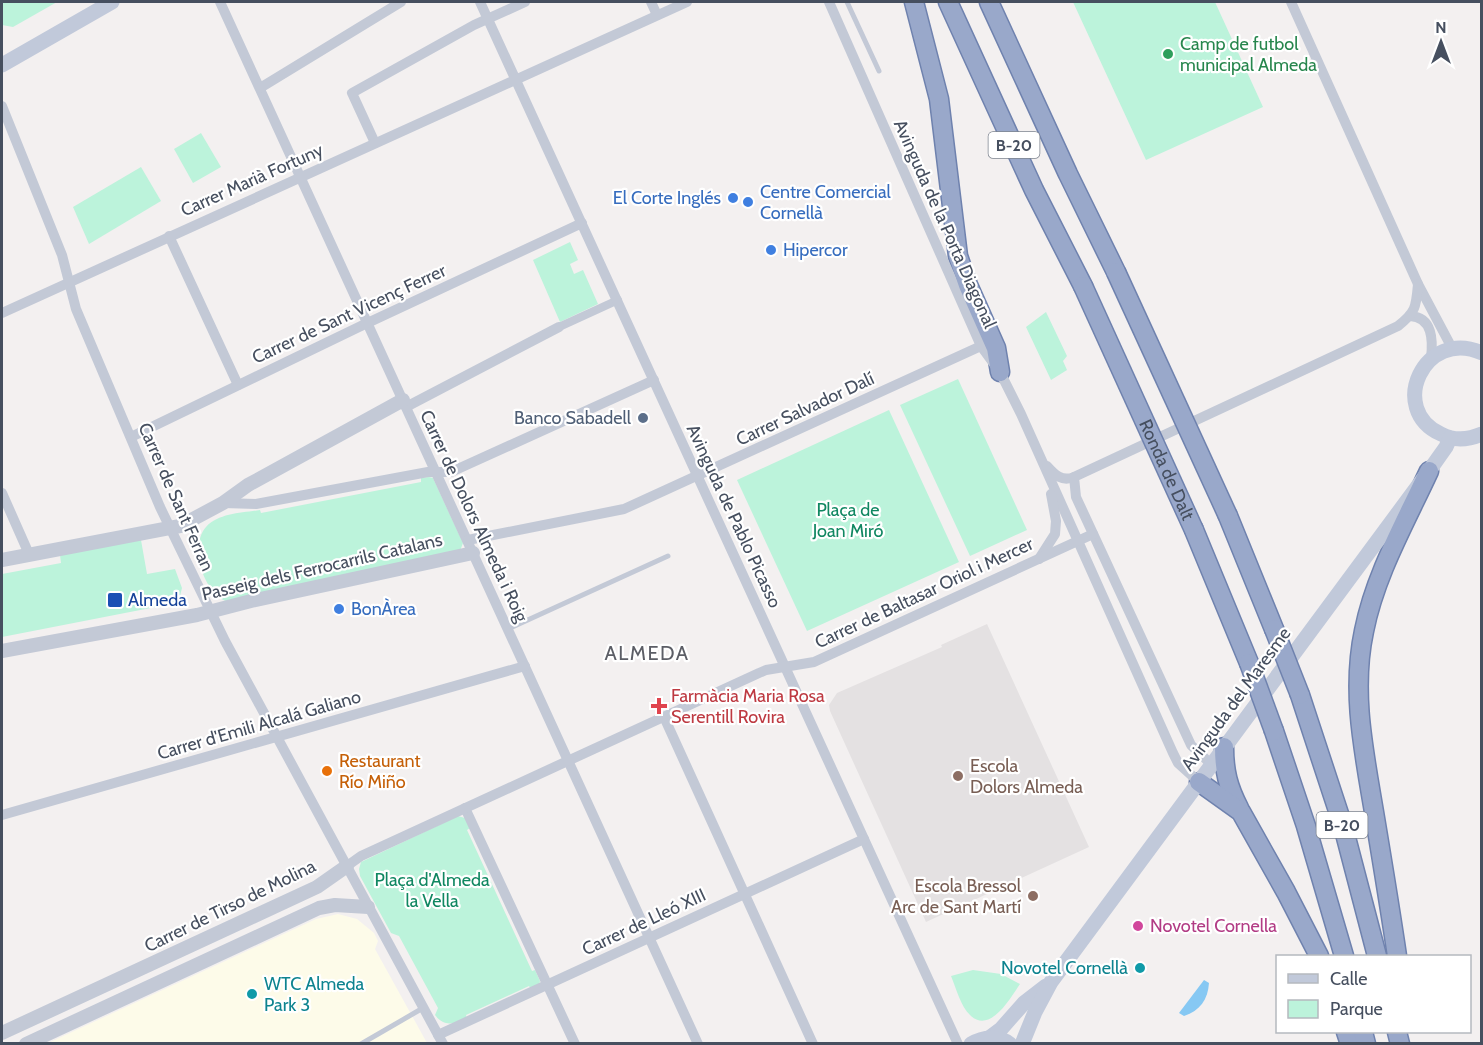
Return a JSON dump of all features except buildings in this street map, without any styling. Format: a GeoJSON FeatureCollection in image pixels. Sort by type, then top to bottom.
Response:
{"type":"FeatureCollection","features":[{"type":"Feature","properties":{"kind":"highway"},"geometry":{"type":"LineString","coordinates":[[914,2],[939,99],[958,256],[968,285],[996,348],[1000,372]]}},
{"type":"Feature","properties":{"kind":"highway","name":"Ronda de Dalt"},"geometry":{"type":"LineString","coordinates":[[948,2],[1034,189],[1083,286],[1194,530],[1249,663],[1274,731],[1306,826],[1343,955]]}},
{"type":"Feature","properties":{"kind":"highway","name":"Ronda de Dalt"},"geometry":{"type":"LineString","coordinates":[[989,2],[1228,516],[1274,628],[1300,695],[1342,826],[1376,955]]}},
{"type":"Feature","properties":{"kind":"highway"},"geometry":{"type":"LineString","coordinates":[[1397,955],[1362,742],[1358,705],[1359,670],[1364,628],[1375,590],[1429,471]]}},
{"type":"Feature","properties":{"kind":"highway"},"geometry":{"type":"LineString","coordinates":[[1224,747],[1227,781],[1241,812],[1318,955]]}},
{"type":"Feature","properties":{"kind":"highway"},"geometry":{"type":"LineString","coordinates":[[1199,782],[1241,812]]}},
{"type":"Feature","properties":{"kind":"main road"},"geometry":{"type":"LineString","coordinates":[[2,65],[112,2]]}},
{"type":"Feature","properties":{"kind":"main road"},"geometry":{"type":"LineString","coordinates":[[1471,348],[1441,352],[1431,358],[1418,375],[1415,389],[1416,403],[1421,417],[1431,428],[1450,438],[1465,439],[1482,434]]}},
{"type":"Feature","properties":{"kind":"main road","name":"Avinguda del Maresme"},"geometry":{"type":"LineString","coordinates":[[1051,982],[1429,471],[1450,438]]}},
{"type":"Feature","properties":{"kind":"main road"},"geometry":{"type":"LineString","coordinates":[[989,1038],[1001,1029],[1024,1003],[1051,982]]}},
{"type":"Feature","properties":{"kind":"main road"},"geometry":{"type":"LineString","coordinates":[[1022,1044],[1051,982]]}},
{"type":"Feature","properties":{"kind":"main road"},"geometry":{"type":"LineString","coordinates":[[971,1044],[989,1038],[999,1038],[1010,1044]]}},
{"type":"Feature","properties":{"kind":"street","name":"Carrer de Dolors Almeda i Roig"},"geometry":{"type":"LineString","coordinates":[[220,2],[698,1044]]}},
{"type":"Feature","properties":{"kind":"street"},"geometry":{"type":"LineString","coordinates":[[260,88],[401,2]]}},
{"type":"Feature","properties":{"kind":"street","name":"Avinguda de Pablo Picasso"},"geometry":{"type":"LineString","coordinates":[[480,2],[958,1044]]}},
{"type":"Feature","properties":{"kind":"street"},"geometry":{"type":"LineString","coordinates":[[375,143],[352,93],[488,18],[525,2]]}},
{"type":"Feature","properties":{"kind":"street"},"geometry":{"type":"LineString","coordinates":[[651,2],[657,15]]}},
{"type":"Feature","properties":{"kind":"street","name":"Carrer Marià Fortuny"},"geometry":{"type":"LineString","coordinates":[[2,313],[687,2]]}},
{"type":"Feature","properties":{"kind":"street","name":"Avinguda de la Porta Diagonal"},"geometry":{"type":"LineString","coordinates":[[829,2],[981,346],[1000,372],[1178,763],[1199,782]]}},
{"type":"Feature","properties":{"kind":"street"},"geometry":{"type":"LineString","coordinates":[[1290,2],[1418,284],[1471,348]]}},
{"type":"Feature","properties":{"kind":"street","name":"Carrer de Sant Ferran"},"geometry":{"type":"LineString","coordinates":[[2,106],[62,255],[76,309],[170,527],[225,641],[440,1039]]}},
{"type":"Feature","properties":{"kind":"street","name":"Carrer de Sant Vicenç Ferrer"},"geometry":{"type":"LineString","coordinates":[[131,437],[582,223]]}},
{"type":"Feature","properties":{"kind":"street"},"geometry":{"type":"LineString","coordinates":[[169,236],[238,385]]}},
{"type":"Feature","properties":{"kind":"street"},"geometry":{"type":"LineString","coordinates":[[1211,764],[1191,745],[1076,496],[1074,477],[1398,326],[1410,316],[1416,306],[1418,284]]}},
{"type":"Feature","properties":{"kind":"street"},"geometry":{"type":"LineString","coordinates":[[2,560],[180,526],[223,503],[248,485],[405,403],[618,300]]}},
{"type":"Feature","properties":{"kind":"street"},"geometry":{"type":"LineString","coordinates":[[1410,316],[1422,318],[1426,322],[1433,343],[1431,358]]}},
{"type":"Feature","properties":{"kind":"street","name":"Carrer Salvador Dalí"},"geometry":{"type":"LineString","coordinates":[[470,547],[624,509],[981,346]]}},
{"type":"Feature","properties":{"kind":"street"},"geometry":{"type":"LineString","coordinates":[[223,503],[256,504],[428,472],[451,472],[654,380]]}},
{"type":"Feature","properties":{"kind":"street","name":"Avinguda de la Porta Diagonal"},"geometry":{"type":"LineString","coordinates":[[1039,456],[1059,477],[1065,479],[1074,477]]}},
{"type":"Feature","properties":{"kind":"street","name":"Avinguda de la Porta Diagonal"},"geometry":{"type":"LineString","coordinates":[[1039,559],[1052,540],[1056,529],[1049,479]]}},
{"type":"Feature","properties":{"kind":"street"},"geometry":{"type":"LineString","coordinates":[[2,493],[28,554]]}},
{"type":"Feature","properties":{"kind":"street","name":"Carrer de Baltasar Oriol i Mercer"},"geometry":{"type":"LineString","coordinates":[[569,761],[759,673],[814,662],[1094,534]]}},
{"type":"Feature","properties":{"kind":"street","name":"Passeig dels Ferrocarrils Catalans"},"geometry":{"type":"LineString","coordinates":[[2,651],[211,611],[470,547]]}},
{"type":"Feature","properties":{"kind":"street","name":"Carrer d'Emili Alcalá Galiano"},"geometry":{"type":"LineString","coordinates":[[2,815],[525,666]]}},
{"type":"Feature","properties":{"kind":"street"},"geometry":{"type":"LineString","coordinates":[[664,717],[813,1044]]}},
{"type":"Feature","properties":{"kind":"street","name":"Carrer de Tirso de Molina"},"geometry":{"type":"LineString","coordinates":[[2,1033],[317,887],[361,856],[569,761]]}},
{"type":"Feature","properties":{"kind":"street"},"geometry":{"type":"LineString","coordinates":[[465,808],[575,1044]]}},
{"type":"Feature","properties":{"kind":"street","name":"Carrer de Lleó XIII"},"geometry":{"type":"LineString","coordinates":[[440,1039],[547,985],[864,839]]}},
{"type":"Feature","properties":{"kind":"street","name":"Carrer de Tirso de Molina"},"geometry":{"type":"LineString","coordinates":[[26,1044],[319,908],[335,905],[368,907]]}},
{"type":"Feature","properties":{"kind":"lane"},"geometry":{"type":"LineString","coordinates":[[847,2],[879,71]]}},
{"type":"Feature","properties":{"kind":"lane"},"geometry":{"type":"LineString","coordinates":[[508,629],[668,556]]}},
{"type":"Feature","properties":{"kind":"lane"},"geometry":{"type":"LineString","coordinates":[[361,1044],[423,1008]]}},
{"type":"Feature","properties":{"kind":"shaded area","name":"Escola Dolors Almeda"},"geometry":{"type":"Polygon","coordinates":[[[987,624],[1089,847],[926,922],[829,705],[837,693],[942,647],[941,645],[987,624]]]}},
{"type":"Feature","properties":{"kind":"shaded area"},"geometry":{"type":"Polygon","coordinates":[[[338,914],[357,919],[374,933],[378,941],[375,949],[427,1043],[46,1044],[316,919],[338,914]]]}},
{"type":"Feature","properties":{"kind":"green space"},"geometry":{"type":"Polygon","coordinates":[[[2,2],[57,2],[13,27],[2,25],[2,2]]]}},
{"type":"Feature","properties":{"kind":"green space","name":"Camp de futbol municipal Almeda"},"geometry":{"type":"Polygon","coordinates":[[[1073,2],[1215,2],[1263,107],[1146,160],[1073,2]]]}},
{"type":"Feature","properties":{"kind":"green space"},"geometry":{"type":"Polygon","coordinates":[[[201,133],[221,167],[193,183],[174,149],[201,133]]]}},
{"type":"Feature","properties":{"kind":"green space"},"geometry":{"type":"Polygon","coordinates":[[[141,167],[161,201],[89,244],[73,207],[141,167]]]}},
{"type":"Feature","properties":{"kind":"green space"},"geometry":{"type":"Polygon","coordinates":[[[570,242],[578,260],[570,264],[574,274],[583,270],[598,304],[560,322],[533,260],[570,242]]]}},
{"type":"Feature","properties":{"kind":"green space"},"geometry":{"type":"Polygon","coordinates":[[[1046,312],[1067,356],[1063,361],[1067,370],[1051,380],[1026,327],[1046,312]]]}},
{"type":"Feature","properties":{"kind":"green space"},"geometry":{"type":"Polygon","coordinates":[[[958,379],[1027,530],[970,556],[900,405],[958,379]]]}},
{"type":"Feature","properties":{"kind":"green space","name":"Plaça de Joan Miró"},"geometry":{"type":"Polygon","coordinates":[[[889,410],[959,562],[807,631],[737,480],[889,410]]]}},
{"type":"Feature","properties":{"kind":"green space"},"geometry":{"type":"Polygon","coordinates":[[[421,478],[433,478],[463,543],[460,551],[229,602],[220,598],[206,581],[199,558],[199,546],[206,527],[217,519],[238,513],[260,510],[261,513],[421,482],[421,478]]]}},
{"type":"Feature","properties":{"kind":"green space"},"geometry":{"type":"Polygon","coordinates":[[[141,540],[147,574],[175,569],[182,588],[180,596],[171,604],[2,637],[2,574],[61,563],[60,555],[141,540]]]}},
{"type":"Feature","properties":{"kind":"green space","name":"Plaça d'Almeda la Vella"},"geometry":{"type":"Polygon","coordinates":[[[458,816],[465,818],[470,828],[467,830],[532,971],[535,970],[540,981],[539,985],[531,989],[529,986],[466,1015],[467,1019],[446,1023],[435,1015],[438,1008],[399,936],[391,933],[360,876],[359,869],[361,862],[458,816]]]}},
{"type":"Feature","properties":{"kind":"green space"},"geometry":{"type":"Polygon","coordinates":[[[973,970],[1001,974],[1020,984],[999,1012],[985,1020],[978,1020],[967,1012],[951,976],[973,970]]]}},
{"type":"Feature","properties":{"kind":"water"},"geometry":{"type":"Polygon","coordinates":[[[1204,980],[1209,983],[1202,1004],[1190,1014],[1184,1016],[1179,1013],[1204,980]]]}},
{"type":"Feature","properties":{"kind":"place","name":"Camp de futbol municipal Almeda"},"geometry":{"type":"Point","coordinates":[1168,54]}},
{"type":"Feature","properties":{"kind":"place","name":"El Corte Inglés"},"geometry":{"type":"Point","coordinates":[733,198]}},
{"type":"Feature","properties":{"kind":"place","name":"Centre Comercial Cornellà"},"geometry":{"type":"Point","coordinates":[748,202]}},
{"type":"Feature","properties":{"kind":"place","name":"Hipercor"},"geometry":{"type":"Point","coordinates":[771,250]}},
{"type":"Feature","properties":{"kind":"place","name":"Banco Sabadell"},"geometry":{"type":"Point","coordinates":[643,418]}},
{"type":"Feature","properties":{"kind":"place","name":"Almeda"},"geometry":{"type":"Point","coordinates":[115,600]}},
{"type":"Feature","properties":{"kind":"place","name":"BonÀrea"},"geometry":{"type":"Point","coordinates":[339,609]}},
{"type":"Feature","properties":{"kind":"place","name":"Farmàcia Maria Rosa Serentill Rovira"},"geometry":{"type":"Point","coordinates":[659,706]}},
{"type":"Feature","properties":{"kind":"place","name":"Restaurant Río Miño"},"geometry":{"type":"Point","coordinates":[327,771]}},
{"type":"Feature","properties":{"kind":"place","name":"Escola Dolors Almeda"},"geometry":{"type":"Point","coordinates":[958,776]}},
{"type":"Feature","properties":{"kind":"place","name":"Escola Bressol Arc de Sant Martí"},"geometry":{"type":"Point","coordinates":[1033,896]}},
{"type":"Feature","properties":{"kind":"place","name":"Novotel Cornella"},"geometry":{"type":"Point","coordinates":[1138,926]}},
{"type":"Feature","properties":{"kind":"place","name":"Novotel Cornellà"},"geometry":{"type":"Point","coordinates":[1140,968]}},
{"type":"Feature","properties":{"kind":"place","name":"WTC Almeda Park 3"},"geometry":{"type":"Point","coordinates":[252,994]}},
{"type":"Feature","properties":{"kind":"district","name":"ALMEDA"},"geometry":{"type":"Point","coordinates":[647,653]}}]}
